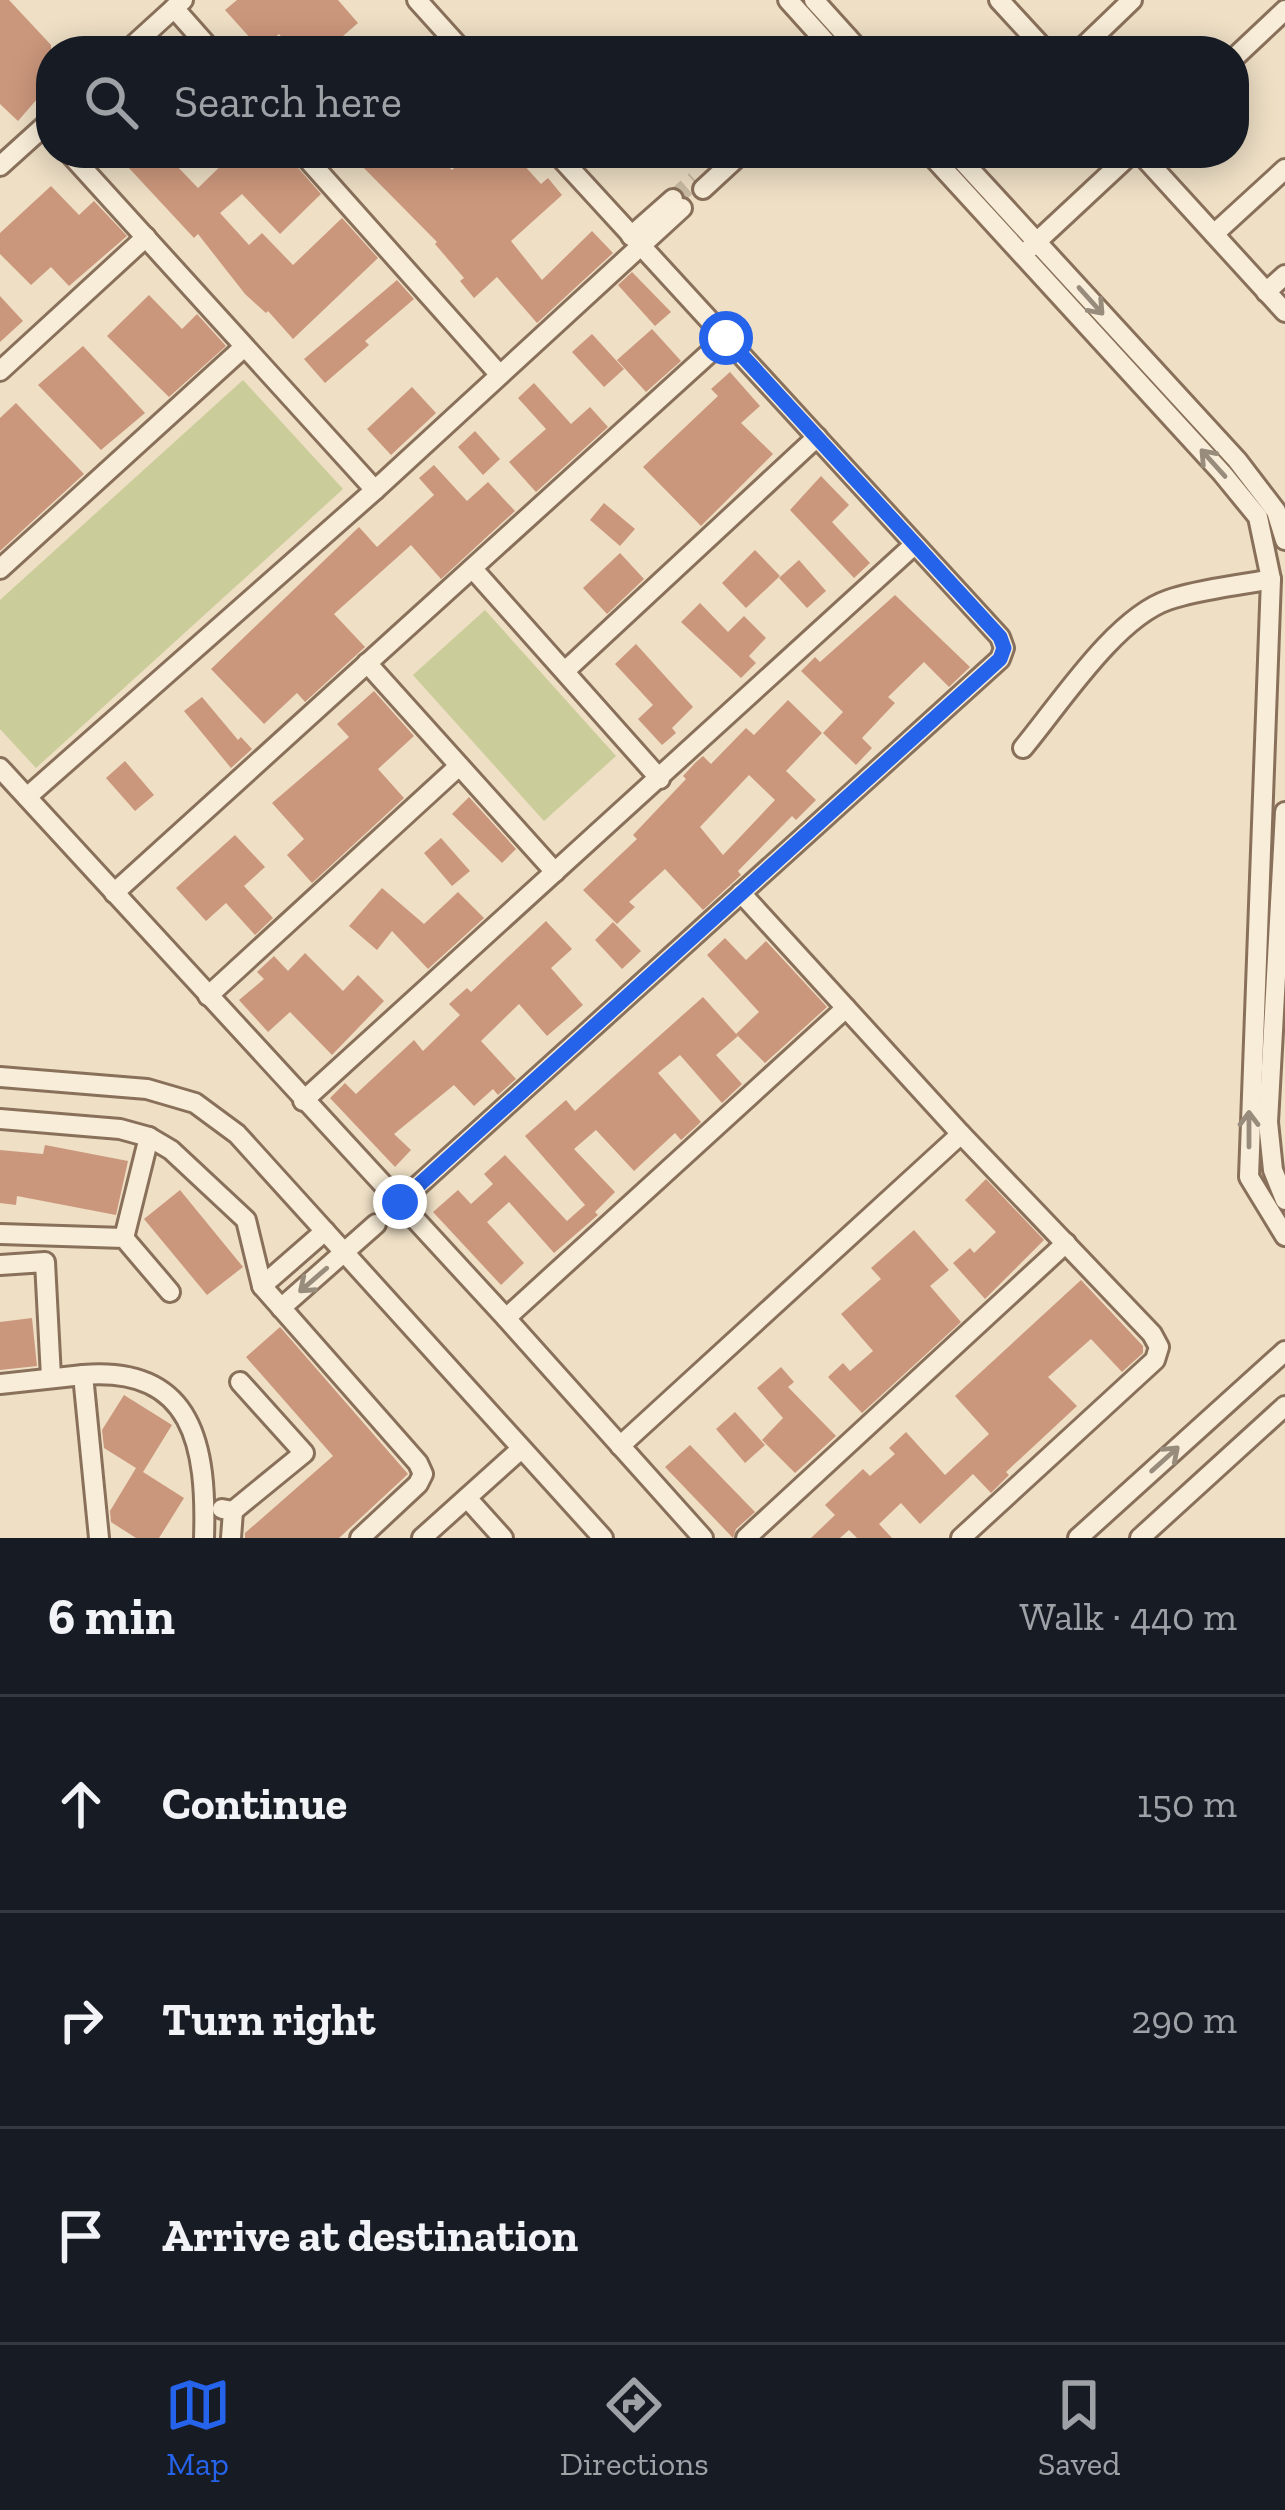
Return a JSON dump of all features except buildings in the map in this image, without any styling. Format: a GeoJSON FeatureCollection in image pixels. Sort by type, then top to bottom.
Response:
{"type":"FeatureCollection","features":[{"type":"Feature","properties":{"kind":"street"},"geometry":{"type":"LineString","coordinates":[[417,0],[449,36]]}},
{"type":"Feature","properties":{"kind":"street"},"geometry":{"type":"LineString","coordinates":[[788,0],[834,36]]}},
{"type":"Feature","properties":{"kind":"street"},"geometry":{"type":"LineString","coordinates":[[814,0],[841,36]]}},
{"type":"Feature","properties":{"kind":"street"},"geometry":{"type":"LineString","coordinates":[[999,0],[1032,36]]}},
{"type":"Feature","properties":{"kind":"street"},"geometry":{"type":"LineString","coordinates":[[1095,36],[1132,0]]}},
{"type":"Feature","properties":{"kind":"street"},"geometry":{"type":"LineString","coordinates":[[143,36],[178,4],[201,36]]}},
{"type":"Feature","properties":{"kind":"street"},"geometry":{"type":"LineString","coordinates":[[1249,44],[1285,10]]}},
{"type":"Feature","properties":{"kind":"street"},"geometry":{"type":"LineString","coordinates":[[0,166],[36,137]]}},
{"type":"Feature","properties":{"kind":"street"},"geometry":{"type":"LineString","coordinates":[[83,168],[375,490]]}},
{"type":"Feature","properties":{"kind":"street"},"geometry":{"type":"LineString","coordinates":[[315,168],[499,374]]}},
{"type":"Feature","properties":{"kind":"street"},"geometry":{"type":"LineString","coordinates":[[281,1308],[1000,659],[1004,648],[1000,637],[569,168]]}},
{"type":"Feature","properties":{"kind":"street"},"geometry":{"type":"LineString","coordinates":[[712,168],[699,184],[721,168]]}},
{"type":"Feature","properties":{"kind":"street"},"geometry":{"type":"LineString","coordinates":[[944,168],[1030,248],[1237,460],[1285,540]]}},
{"type":"Feature","properties":{"kind":"street"},"geometry":{"type":"LineString","coordinates":[[967,168],[1030,248]]}},
{"type":"Feature","properties":{"kind":"street"},"geometry":{"type":"LineString","coordinates":[[1030,248],[1119,168]]}},
{"type":"Feature","properties":{"kind":"street"},"geometry":{"type":"LineString","coordinates":[[1150,168],[1285,312]]}},
{"type":"Feature","properties":{"kind":"street"},"geometry":{"type":"LineString","coordinates":[[1214,234],[1285,169]]}},
{"type":"Feature","properties":{"kind":"street"},"geometry":{"type":"LineString","coordinates":[[0,800],[22,791],[375,490],[678,204]]}},
{"type":"Feature","properties":{"kind":"street"},"geometry":{"type":"LineString","coordinates":[[0,371],[146,237]]}},
{"type":"Feature","properties":{"kind":"street"},"geometry":{"type":"LineString","coordinates":[[1266,292],[1285,274]]}},
{"type":"Feature","properties":{"kind":"street"},"geometry":{"type":"LineString","coordinates":[[114,893],[726,338]]}},
{"type":"Feature","properties":{"kind":"street"},"geometry":{"type":"LineString","coordinates":[[0,569],[243,348]]}},
{"type":"Feature","properties":{"kind":"street"},"geometry":{"type":"LineString","coordinates":[[565,671],[817,437]]}},
{"type":"Feature","properties":{"kind":"street"},"geometry":{"type":"LineString","coordinates":[[1273,514],[1249,1177],[1285,1236]]}},
{"type":"Feature","properties":{"kind":"street"},"geometry":{"type":"LineString","coordinates":[[303,1101],[914,545]]}},
{"type":"Feature","properties":{"kind":"street"},"geometry":{"type":"LineString","coordinates":[[473,569],[660,779]]}},
{"type":"Feature","properties":{"kind":"street"},"geometry":{"type":"LineString","coordinates":[[1023,748],[1101,654],[1144,611],[1168,600],[1270,579]]}},
{"type":"Feature","properties":{"kind":"street"},"geometry":{"type":"LineString","coordinates":[[367,664],[555,872]]}},
{"type":"Feature","properties":{"kind":"street"},"geometry":{"type":"LineString","coordinates":[[208,997],[459,766]]}},
{"type":"Feature","properties":{"kind":"street"},"geometry":{"type":"LineString","coordinates":[[0,768],[303,1101],[389,1212],[506,1318],[703,1538]]}},
{"type":"Feature","properties":{"kind":"street"},"geometry":{"type":"LineString","coordinates":[[1285,812],[1279,1021],[1268,1122],[1273,1170],[1285,1200]]}},
{"type":"Feature","properties":{"kind":"street"},"geometry":{"type":"LineString","coordinates":[[741,893],[1152,1334],[1159,1347],[1155,1360],[961,1538]]}},
{"type":"Feature","properties":{"kind":"street"},"geometry":{"type":"LineString","coordinates":[[506,1318],[846,1008]]}},
{"type":"Feature","properties":{"kind":"street"},"geometry":{"type":"LineString","coordinates":[[0,1077],[147,1089],[195,1103],[237,1134],[603,1538]]}},
{"type":"Feature","properties":{"kind":"street"},"geometry":{"type":"LineString","coordinates":[[0,1119],[120,1129],[149,1136],[171,1150],[246,1220],[262,1286],[423,1474],[360,1538]]}},
{"type":"Feature","properties":{"kind":"street"},"geometry":{"type":"LineString","coordinates":[[620,1446],[961,1133]]}},
{"type":"Feature","properties":{"kind":"street"},"geometry":{"type":"LineString","coordinates":[[124,1238],[149,1136]]}},
{"type":"Feature","properties":{"kind":"street"},"geometry":{"type":"LineString","coordinates":[[262,1286],[325,1232]]}},
{"type":"Feature","properties":{"kind":"street"},"geometry":{"type":"LineString","coordinates":[[0,1234],[65,1240],[124,1238]]}},
{"type":"Feature","properties":{"kind":"street"},"geometry":{"type":"LineString","coordinates":[[124,1238],[170,1292]]}},
{"type":"Feature","properties":{"kind":"street"},"geometry":{"type":"LineString","coordinates":[[746,1538],[1066,1243]]}},
{"type":"Feature","properties":{"kind":"street"},"geometry":{"type":"LineString","coordinates":[[0,1265],[45,1262],[51,1377]]}},
{"type":"Feature","properties":{"kind":"street"},"geometry":{"type":"LineString","coordinates":[[1078,1538],[1285,1351]]}},
{"type":"Feature","properties":{"kind":"street"},"geometry":{"type":"LineString","coordinates":[[0,1384],[114,1372],[167,1391],[187,1415],[198,1443],[204,1538]]}},
{"type":"Feature","properties":{"kind":"street"},"geometry":{"type":"LineString","coordinates":[[83,1375],[99,1538]]}},
{"type":"Feature","properties":{"kind":"street"},"geometry":{"type":"LineString","coordinates":[[231,1538],[232,1511],[304,1453],[240,1382]]}},
{"type":"Feature","properties":{"kind":"street"},"geometry":{"type":"LineString","coordinates":[[1140,1538],[1285,1406]]}},
{"type":"Feature","properties":{"kind":"street"},"geometry":{"type":"LineString","coordinates":[[422,1538],[521,1449]]}},
{"type":"Feature","properties":{"kind":"street"},"geometry":{"type":"LineString","coordinates":[[467,1498],[503,1538]]}},
{"type":"Feature","properties":{"kind":"street"},"geometry":{"type":"LineString","coordinates":[[205,1506],[232,1511]]}},
{"type":"Feature","properties":{"kind":"green space"},"geometry":{"type":"Polygon","coordinates":[[[243,380],[343,489],[36,768],[0,729],[0,600],[243,380]]]}},
{"type":"Feature","properties":{"kind":"green space"},"geometry":{"type":"Polygon","coordinates":[[[485,610],[616,756],[544,821],[413,675],[485,610]]]}},
{"type":"Feature","properties":{"kind":"tunnel"},"geometry":{"type":"LineString","coordinates":[[673,199],[695,180]]}},
{"type":"Feature","properties":{"kind":"route"},"geometry":{"type":"LineString","coordinates":[[400,1202],[1000,659],[1004,648],[1000,637],[726,338]]}}]}
